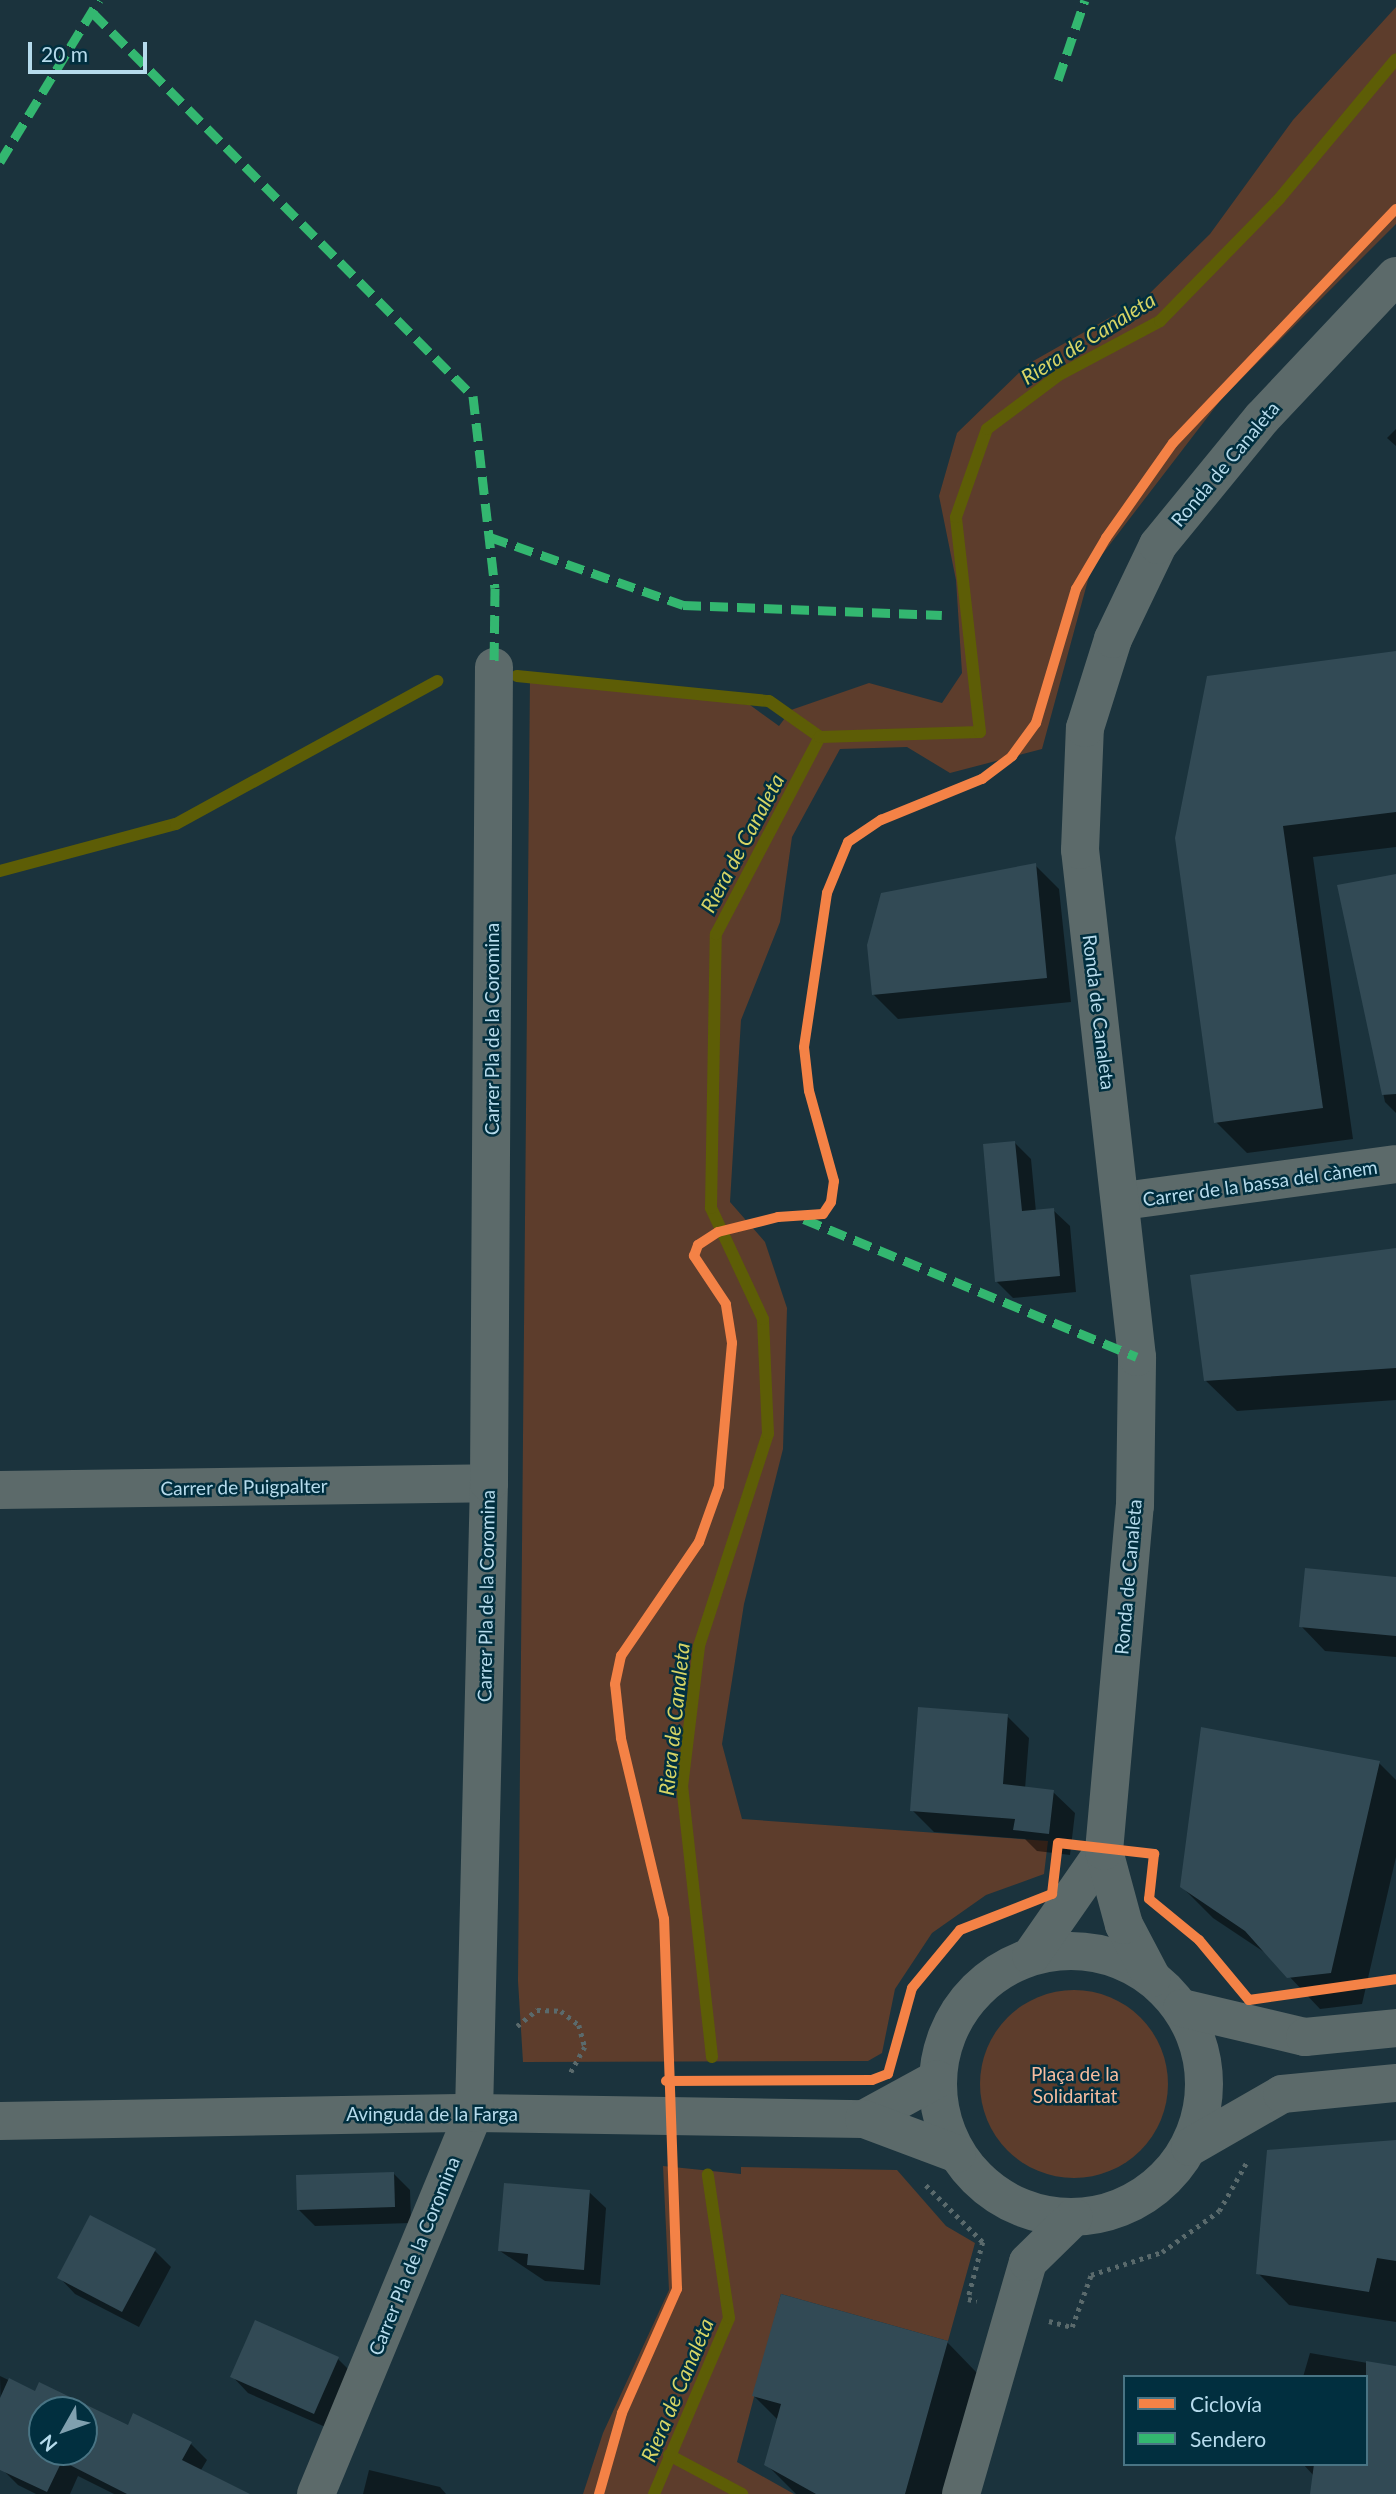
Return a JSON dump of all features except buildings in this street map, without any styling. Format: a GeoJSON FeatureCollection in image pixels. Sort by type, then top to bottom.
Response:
{"type":"FeatureCollection","features":[{"type":"Feature","properties":{"kind":"street","name":"Ronda de Canaleta"},"geometry":{"type":"LineString","coordinates":[[1152,1978],[1124,1925],[1104,1850],[1135,1506],[1137,1357],[1123,1201],[1080,850],[1085,728],[1113,639],[1158,545],[1262,418],[1396,276]]}},
{"type":"Feature","properties":{"kind":"street","name":"Carrer Pla de la Coromina"},"geometry":{"type":"LineString","coordinates":[[316,2494],[474,2113],[489,1483],[494,667]]}},
{"type":"Feature","properties":{"kind":"street","name":"Carrer de la bassa del cànem"},"geometry":{"type":"LineString","coordinates":[[1123,1201],[1396,1164]]}},
{"type":"Feature","properties":{"kind":"street","name":"Carrer de Puigpalter"},"geometry":{"type":"LineString","coordinates":[[0,1490],[489,1483]]}},
{"type":"Feature","properties":{"kind":"street","name":"Ronda de Canaleta"},"geometry":{"type":"LineString","coordinates":[[1031,1956],[1104,1850]]}},
{"type":"Feature","properties":{"kind":"street"},"geometry":{"type":"LineString","coordinates":[[1072,1950],[1114,1957],[1152,1978],[1182,2008],[1198,2041],[1205,2077],[1203,2113],[1190,2147],[1165,2180],[1131,2204],[1074,2217],[1049,2217],[1010,2203],[980,2182],[957,2154],[942,2119],[937,2079],[945,2038],[965,2002],[994,1974],[1031,1956],[1072,1950]]}},
{"type":"Feature","properties":{"kind":"street"},"geometry":{"type":"LineString","coordinates":[[1182,2008],[1305,2037],[1396,2028]]}},
{"type":"Feature","properties":{"kind":"street","name":"Avinguda de la Farga"},"geometry":{"type":"LineString","coordinates":[[864,2119],[937,2079]]}},
{"type":"Feature","properties":{"kind":"street"},"geometry":{"type":"LineString","coordinates":[[1190,2147],[1282,2094],[1396,2082]]}},
{"type":"Feature","properties":{"kind":"street","name":"Avinguda de la Farga"},"geometry":{"type":"LineString","coordinates":[[0,2121],[474,2113],[864,2119],[957,2154]]}},
{"type":"Feature","properties":{"kind":"street"},"geometry":{"type":"LineString","coordinates":[[1010,2203],[1028,2262]]}},
{"type":"Feature","properties":{"kind":"street"},"geometry":{"type":"LineString","coordinates":[[961,2494],[1028,2262],[1074,2217]]}},
{"type":"Feature","properties":{"kind":"path"},"geometry":{"type":"LineString","coordinates":[[514,2033],[518,2022],[537,2010],[561,2011],[579,2025],[585,2047],[577,2069],[557,2082]]}},
{"type":"Feature","properties":{"kind":"green space"},"geometry":{"type":"Polygon","coordinates":[[[1396,7],[1396,224],[1223,397],[1091,569],[1042,749],[950,773],[907,747],[840,749],[792,837],[780,922],[741,1020],[730,1202],[765,1242],[787,1308],[783,1449],[744,1604],[722,1744],[742,1819],[1048,1841],[1044,1874],[986,1895],[932,1933],[895,1989],[882,2053],[868,2061],[523,2062],[518,1981],[530,676],[750,705],[779,726],[791,710],[869,683],[942,703],[962,673],[956,580],[939,496],[957,433],[1028,364],[1146,297],[1210,234],[1293,120],[1396,7]]]}},
{"type":"Feature","properties":{"kind":"green space","name":"Plaça de la Solidaritat"},"geometry":{"type":"Polygon","coordinates":[[[1074,1990],[1110,1997],[1140,2018],[1161,2048],[1168,2084],[1161,2120],[1140,2150],[1110,2171],[1074,2178],[1038,2171],[1008,2150],[987,2120],[980,2084],[987,2048],[1008,2018],[1038,1997],[1074,1990]]]}},
{"type":"Feature","properties":{"kind":"green space"},"geometry":{"type":"Polygon","coordinates":[[[663,2166],[741,2174],[741,2167],[897,2170],[946,2226],[975,2243],[948,2341],[781,2294],[737,2462],[794,2494],[583,2494],[603,2433],[669,2290],[663,2166]]]}},
{"type":"Feature","properties":{"kind":"waterway","name":"Riera de Canaleta"},"geometry":{"type":"LineString","coordinates":[[712,2057],[682,1787],[699,1646],[768,1434],[763,1319],[711,1208],[716,934],[820,737],[980,732],[956,517],[987,429],[1059,375],[1160,321],[1279,199],[1396,59]]}},
{"type":"Feature","properties":{"kind":"waterway"},"geometry":{"type":"LineString","coordinates":[[517,676],[769,701],[820,737]]}},
{"type":"Feature","properties":{"kind":"waterway"},"geometry":{"type":"LineString","coordinates":[[0,871],[176,824],[437,681]]}},
{"type":"Feature","properties":{"kind":"waterway","name":"Riera de Canaleta"},"geometry":{"type":"LineString","coordinates":[[654,2494],[729,2318],[708,2175]]}},
{"type":"Feature","properties":{"kind":"waterway"},"geometry":{"type":"LineString","coordinates":[[669,2455],[742,2494]]}},
{"type":"Feature","properties":{"kind":"marked path"},"geometry":{"type":"LineString","coordinates":[[0,162],[99,0]]}},
{"type":"Feature","properties":{"kind":"marked path"},"geometry":{"type":"LineString","coordinates":[[1058,80],[1085,0]]}},
{"type":"Feature","properties":{"kind":"marked path"},"geometry":{"type":"LineString","coordinates":[[93,13],[473,396],[495,588],[494,667]]}},
{"type":"Feature","properties":{"kind":"marked path"},"geometry":{"type":"LineString","coordinates":[[490,537],[683,605],[942,615]]}},
{"type":"Feature","properties":{"kind":"marked path"},"geometry":{"type":"LineString","coordinates":[[804,1219],[1137,1357]]}},
{"type":"Feature","properties":{"kind":"cycle path"},"geometry":{"type":"LineString","coordinates":[[599,2494],[622,2413],[677,2289],[664,1919],[621,1738],[615,1684],[621,1656],[699,1542],[719,1486],[732,1343],[726,1304],[694,1256],[698,1245],[718,1232],[778,1217],[823,1214],[831,1202],[834,1181],[809,1091],[804,1047],[827,893],[848,842],[881,820],[982,779],[1012,756],[1036,723],[1076,589],[1106,538],[1173,443],[1396,209]]}},
{"type":"Feature","properties":{"kind":"cycle path"},"geometry":{"type":"LineString","coordinates":[[666,2081],[872,2080],[888,2074],[912,1988],[960,1930],[1052,1894],[1058,1843],[1154,1854],[1149,1899],[1199,1940],[1249,2000],[1396,1979]]}}]}
